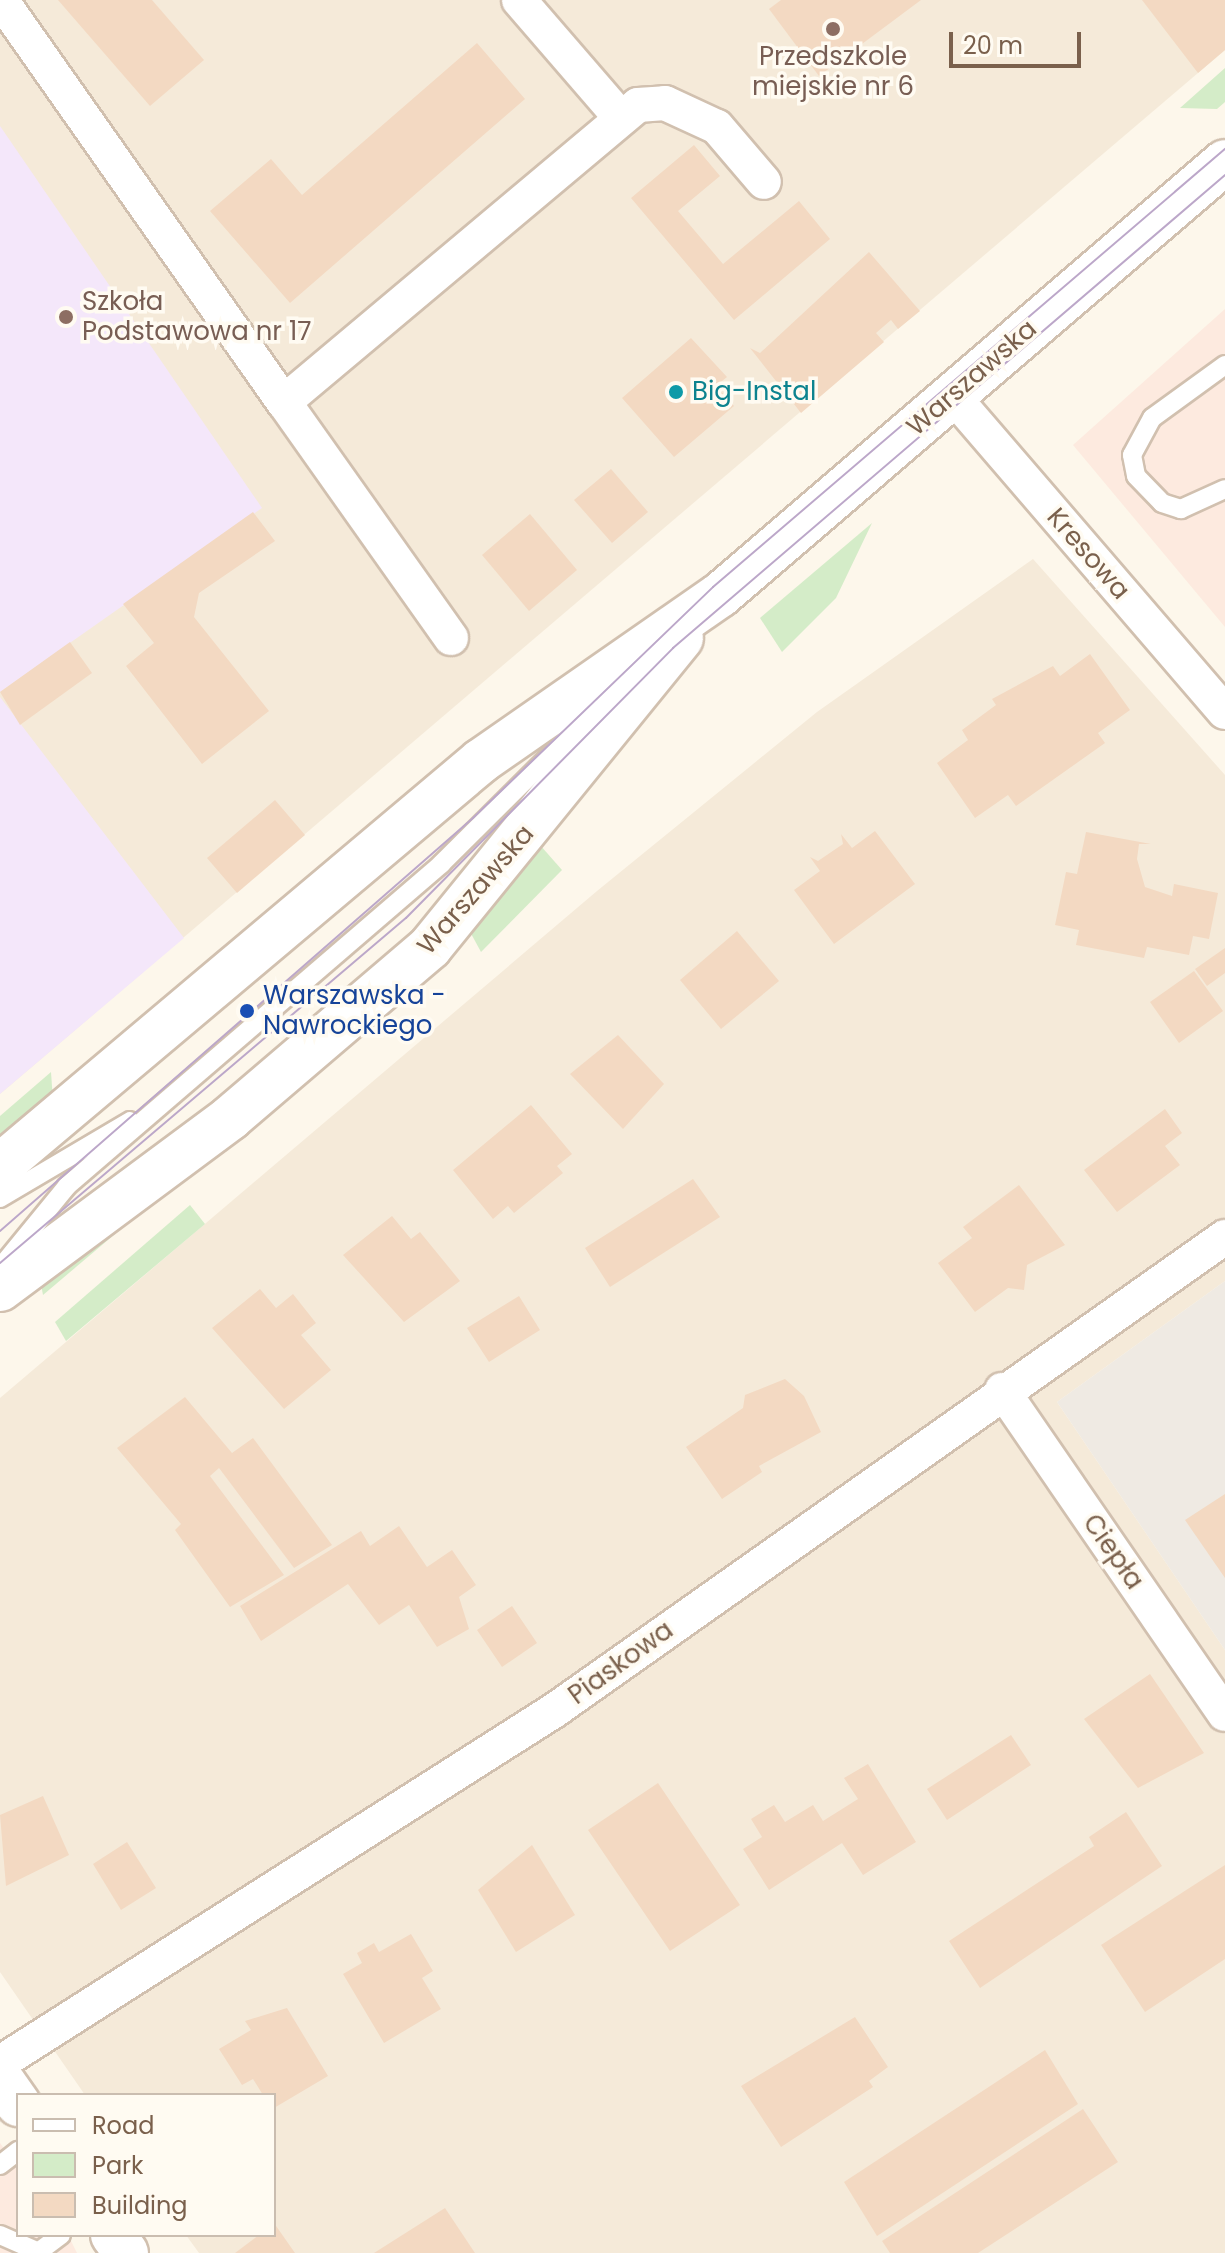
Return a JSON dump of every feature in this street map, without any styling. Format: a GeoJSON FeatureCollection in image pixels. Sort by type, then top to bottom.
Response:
{"type":"FeatureCollection","features":[{"type":"Feature","properties":{"kind":"street"},"geometry":{"type":"LineString","coordinates":[[1,0],[451,638]]}},
{"type":"Feature","properties":{"kind":"street"},"geometry":{"type":"LineString","coordinates":[[519,0],[620,117]]}},
{"type":"Feature","properties":{"kind":"street"},"geometry":{"type":"LineString","coordinates":[[284,402],[620,117],[651,101],[665,103],[717,127],[764,182]]}},
{"type":"Feature","properties":{"kind":"street","name":"Warszawska"},"geometry":{"type":"LineString","coordinates":[[0,1166],[481,761],[720,595],[1225,162]]}},
{"type":"Feature","properties":{"kind":"street","name":"Kresowa"},"geometry":{"type":"LineString","coordinates":[[952,395],[1225,712]]}},
{"type":"Feature","properties":{"kind":"street","name":"Warszawska"},"geometry":{"type":"LineString","coordinates":[[0,1289],[230,1118],[430,947],[720,595]]}},
{"type":"Feature","properties":{"kind":"street","name":"Piaskowa"},"geometry":{"type":"LineString","coordinates":[[0,2063],[555,1710],[1002,1390],[1225,1237]]}},
{"type":"Feature","properties":{"kind":"street","name":"Ciepła"},"geometry":{"type":"LineString","coordinates":[[1002,1390],[1225,1714]]}},
{"type":"Feature","properties":{"kind":"street"},"geometry":{"type":"LineString","coordinates":[[0,2078],[16,2101]]}},
{"type":"Feature","properties":{"kind":"lane"},"geometry":{"type":"LineString","coordinates":[[1225,365],[1152,418],[1132,455],[1136,476],[1162,503],[1181,509],[1225,489]]}},
{"type":"Feature","properties":{"kind":"lane"},"geometry":{"type":"LineString","coordinates":[[0,1268],[67,1186],[441,864],[720,595]]}},
{"type":"Feature","properties":{"kind":"lane"},"geometry":{"type":"LineString","coordinates":[[0,1198],[195,1076]]}},
{"type":"Feature","properties":{"kind":"lane"},"geometry":{"type":"LineString","coordinates":[[0,2165],[16,2153]]}},
{"type":"Feature","properties":{"kind":"lane"},"geometry":{"type":"LineString","coordinates":[[0,2235],[38,2252],[58,2237]]}},
{"type":"Feature","properties":{"kind":"shaded area"},"geometry":{"type":"Polygon","coordinates":[[[0,0],[1225,0],[1225,50],[0,1094],[0,0]]]}},
{"type":"Feature","properties":{"kind":"shaded area","name":"Szkoła Podstawowa nr 17"},"geometry":{"type":"Polygon","coordinates":[[[0,126],[262,508],[0,692],[0,126]]]}},
{"type":"Feature","properties":{"kind":"shaded area"},"geometry":{"type":"Polygon","coordinates":[[[1225,309],[1225,627],[1073,445],[1225,309]]]}},
{"type":"Feature","properties":{"kind":"shaded area"},"geometry":{"type":"Polygon","coordinates":[[[1033,559],[1225,775],[1225,1281],[1057,1402],[1225,1650],[1225,2253],[199,2253],[187,2237],[276,2237],[276,2093],[84,2093],[0,1972],[0,1398],[597,891],[817,712],[1033,559]]]}},
{"type":"Feature","properties":{"kind":"shaded area"},"geometry":{"type":"Polygon","coordinates":[[[0,697],[184,938],[0,1094],[0,697]]]}},
{"type":"Feature","properties":{"kind":"shaded area"},"geometry":{"type":"Polygon","coordinates":[[[1225,1281],[1225,1650],[1057,1402],[1225,1281]]]}},
{"type":"Feature","properties":{"kind":"shaded area"},"geometry":{"type":"Polygon","coordinates":[[[0,2143],[16,2164],[16,2237],[69,2237],[77,2253],[0,2253],[0,2143]]]}},
{"type":"Feature","properties":{"kind":"green space"},"geometry":{"type":"Polygon","coordinates":[[[1225,68],[1225,102],[1217,109],[1180,108],[1225,68]]]}},
{"type":"Feature","properties":{"kind":"green space"},"geometry":{"type":"Polygon","coordinates":[[[872,523],[836,598],[782,652],[760,618],[872,523]]]}},
{"type":"Feature","properties":{"kind":"green space"},"geometry":{"type":"Polygon","coordinates":[[[540,845],[562,870],[481,952],[468,928],[540,845]]]}},
{"type":"Feature","properties":{"kind":"green space"},"geometry":{"type":"Polygon","coordinates":[[[51,1072],[53,1101],[0,1145],[0,1116],[51,1072]]]}},
{"type":"Feature","properties":{"kind":"green space"},"geometry":{"type":"Polygon","coordinates":[[[161,1195],[43,1295],[41,1284],[161,1195]]]}},
{"type":"Feature","properties":{"kind":"green space"},"geometry":{"type":"Polygon","coordinates":[[[190,1205],[205,1224],[66,1341],[55,1322],[190,1205]]]}},
{"type":"Feature","properties":{"kind":"building"},"geometry":{"type":"Polygon","coordinates":[[[58,0],[152,0],[204,60],[150,106],[58,0]]]}},
{"type":"Feature","properties":{"kind":"building","name":"Przedszkole miejskie nr 6"},"geometry":{"type":"Polygon","coordinates":[[[781,0],[921,0],[819,76],[769,9],[781,0]]]}},
{"type":"Feature","properties":{"kind":"building"},"geometry":{"type":"Polygon","coordinates":[[[1142,0],[1225,0],[1225,50],[1198,73],[1142,0]]]}},
{"type":"Feature","properties":{"kind":"building"},"geometry":{"type":"Polygon","coordinates":[[[477,43],[525,99],[290,303],[210,211],[271,159],[302,195],[477,43]]]}},
{"type":"Feature","properties":{"kind":"building"},"geometry":{"type":"Polygon","coordinates":[[[694,145],[720,176],[678,211],[723,264],[799,201],[830,239],[734,320],[631,198],[694,145]]]}},
{"type":"Feature","properties":{"kind":"building"},"geometry":{"type":"Polygon","coordinates":[[[869,252],[920,311],[898,329],[891,320],[876,333],[884,342],[801,413],[750,348],[760,353],[869,252]]]}},
{"type":"Feature","properties":{"kind":"building","name":"Big-Instal"},"geometry":{"type":"Polygon","coordinates":[[[691,338],[727,377],[716,386],[734,406],[674,457],[622,398],[691,338]]]}},
{"type":"Feature","properties":{"kind":"building"},"geometry":{"type":"Polygon","coordinates":[[[611,469],[648,512],[612,543],[574,500],[611,469]]]}},
{"type":"Feature","properties":{"kind":"building"},"geometry":{"type":"Polygon","coordinates":[[[253,512],[275,541],[199,593],[194,617],[269,711],[202,764],[126,666],[154,643],[123,604],[253,512]]]}},
{"type":"Feature","properties":{"kind":"building"},"geometry":{"type":"Polygon","coordinates":[[[530,514],[577,570],[529,611],[482,555],[530,514]]]}},
{"type":"Feature","properties":{"kind":"building"},"geometry":{"type":"Polygon","coordinates":[[[70,642],[92,673],[20,725],[0,692],[70,642]]]}},
{"type":"Feature","properties":{"kind":"building"},"geometry":{"type":"Polygon","coordinates":[[[1090,654],[1130,710],[1098,733],[1105,743],[1016,806],[1008,795],[975,818],[937,763],[968,740],[962,730],[996,705],[992,699],[1053,666],[1060,676],[1090,654]]]}},
{"type":"Feature","properties":{"kind":"building"},"geometry":{"type":"Polygon","coordinates":[[[275,800],[305,835],[237,893],[207,858],[275,800]]]}},
{"type":"Feature","properties":{"kind":"building"},"geometry":{"type":"Polygon","coordinates":[[[875,831],[915,884],[834,944],[794,890],[820,871],[810,857],[818,861],[843,844],[841,834],[852,848],[875,831]]]}},
{"type":"Feature","properties":{"kind":"building"},"geometry":{"type":"Polygon","coordinates":[[[1086,832],[1151,844],[1139,844],[1137,859],[1145,887],[1172,896],[1174,884],[1218,893],[1209,939],[1193,936],[1189,955],[1147,947],[1144,958],[1076,945],[1079,930],[1055,925],[1066,872],[1077,874],[1086,832]]]}},
{"type":"Feature","properties":{"kind":"building"},"geometry":{"type":"Polygon","coordinates":[[[737,931],[779,981],[721,1029],[680,980],[737,931]]]}},
{"type":"Feature","properties":{"kind":"building"},"geometry":{"type":"Polygon","coordinates":[[[1225,948],[1225,973],[1207,986],[1195,969],[1225,948]]]}},
{"type":"Feature","properties":{"kind":"building"},"geometry":{"type":"Polygon","coordinates":[[[1194,971],[1223,1011],[1179,1043],[1150,1002],[1194,971]]]}},
{"type":"Feature","properties":{"kind":"building"},"geometry":{"type":"Polygon","coordinates":[[[618,1035],[664,1084],[623,1129],[570,1074],[618,1035]]]}},
{"type":"Feature","properties":{"kind":"building"},"geometry":{"type":"Polygon","coordinates":[[[531,1105],[572,1154],[557,1166],[563,1173],[514,1213],[508,1206],[493,1219],[453,1170],[531,1105]]]}},
{"type":"Feature","properties":{"kind":"building"},"geometry":{"type":"Polygon","coordinates":[[[1165,1109],[1182,1133],[1165,1146],[1180,1165],[1117,1212],[1084,1170],[1165,1109]]]}},
{"type":"Feature","properties":{"kind":"building"},"geometry":{"type":"Polygon","coordinates":[[[693,1179],[720,1217],[610,1287],[585,1248],[693,1179]]]}},
{"type":"Feature","properties":{"kind":"building"},"geometry":{"type":"Polygon","coordinates":[[[1019,1185],[1065,1245],[1027,1265],[1024,1290],[1008,1288],[975,1312],[938,1263],[972,1238],[963,1227],[1019,1185]]]}},
{"type":"Feature","properties":{"kind":"building"},"geometry":{"type":"Polygon","coordinates":[[[392,1216],[411,1239],[420,1232],[460,1281],[404,1322],[343,1255],[392,1216]]]}},
{"type":"Feature","properties":{"kind":"building"},"geometry":{"type":"Polygon","coordinates":[[[260,1289],[276,1308],[293,1294],[316,1323],[301,1335],[331,1370],[284,1409],[212,1328],[260,1289]]]}},
{"type":"Feature","properties":{"kind":"building"},"geometry":{"type":"Polygon","coordinates":[[[519,1296],[540,1330],[489,1362],[467,1328],[519,1296]]]}},
{"type":"Feature","properties":{"kind":"building"},"geometry":{"type":"Polygon","coordinates":[[[785,1379],[804,1396],[821,1432],[759,1466],[762,1472],[722,1499],[686,1447],[743,1408],[745,1395],[785,1379]]]}},
{"type":"Feature","properties":{"kind":"building"},"geometry":{"type":"Polygon","coordinates":[[[185,1397],[232,1453],[253,1438],[332,1545],[294,1568],[219,1468],[210,1476],[284,1575],[230,1607],[175,1530],[181,1524],[117,1448],[185,1397]]]}},
{"type":"Feature","properties":{"kind":"building"},"geometry":{"type":"Polygon","coordinates":[[[1225,1494],[1225,1578],[1185,1520],[1225,1494]]]}},
{"type":"Feature","properties":{"kind":"building"},"geometry":{"type":"Polygon","coordinates":[[[399,1526],[427,1567],[452,1550],[476,1585],[459,1597],[469,1629],[437,1647],[409,1605],[379,1625],[348,1584],[261,1641],[240,1606],[361,1531],[370,1546],[399,1526]]]}},
{"type":"Feature","properties":{"kind":"building"},"geometry":{"type":"Polygon","coordinates":[[[512,1606],[537,1643],[502,1667],[477,1630],[512,1606]]]}},
{"type":"Feature","properties":{"kind":"building"},"geometry":{"type":"Polygon","coordinates":[[[1150,1674],[1204,1753],[1138,1788],[1084,1719],[1150,1674]]]}},
{"type":"Feature","properties":{"kind":"building"},"geometry":{"type":"Polygon","coordinates":[[[1011,1735],[1031,1765],[947,1820],[927,1789],[1011,1735]]]}},
{"type":"Feature","properties":{"kind":"building"},"geometry":{"type":"Polygon","coordinates":[[[868,1764],[916,1842],[863,1875],[842,1843],[769,1890],[743,1849],[762,1837],[751,1819],[774,1805],[785,1822],[813,1805],[823,1821],[858,1799],[844,1778],[868,1764]]]}},
{"type":"Feature","properties":{"kind":"building"},"geometry":{"type":"Polygon","coordinates":[[[658,1783],[740,1905],[670,1951],[588,1830],[658,1783]]]}},
{"type":"Feature","properties":{"kind":"building"},"geometry":{"type":"Polygon","coordinates":[[[43,1796],[69,1855],[6,1886],[0,1815],[43,1796]]]}},
{"type":"Feature","properties":{"kind":"building"},"geometry":{"type":"Polygon","coordinates":[[[1126,1812],[1162,1866],[980,1988],[949,1941],[1094,1846],[1089,1837],[1126,1812]]]}},
{"type":"Feature","properties":{"kind":"building"},"geometry":{"type":"Polygon","coordinates":[[[127,1842],[156,1888],[121,1910],[93,1864],[127,1842]]]}},
{"type":"Feature","properties":{"kind":"building"},"geometry":{"type":"Polygon","coordinates":[[[532,1845],[575,1915],[516,1952],[478,1890],[532,1845]]]}},
{"type":"Feature","properties":{"kind":"building"},"geometry":{"type":"Polygon","coordinates":[[[1225,1865],[1225,1959],[1145,2012],[1101,1945],[1225,1865]]]}},
{"type":"Feature","properties":{"kind":"building"},"geometry":{"type":"Polygon","coordinates":[[[411,1934],[433,1971],[422,1978],[441,2009],[384,2043],[343,1974],[362,1963],[357,1953],[374,1943],[379,1952],[411,1934]]]}},
{"type":"Feature","properties":{"kind":"building"},"geometry":{"type":"Polygon","coordinates":[[[287,2008],[328,2076],[276,2107],[276,2093],[262,2093],[253,2079],[242,2085],[219,2049],[251,2030],[245,2021],[287,2008]]]}},
{"type":"Feature","properties":{"kind":"building"},"geometry":{"type":"Polygon","coordinates":[[[855,2017],[888,2067],[869,2081],[873,2087],[781,2147],[741,2086],[855,2017]]]}},
{"type":"Feature","properties":{"kind":"building"},"geometry":{"type":"Polygon","coordinates":[[[1045,2050],[1078,2104],[877,2236],[844,2182],[1045,2050]]]}},
{"type":"Feature","properties":{"kind":"building"},"geometry":{"type":"Polygon","coordinates":[[[1083,2109],[1118,2162],[978,2253],[890,2253],[882,2241],[1083,2109]]]}},
{"type":"Feature","properties":{"kind":"building"},"geometry":{"type":"Polygon","coordinates":[[[445,2208],[475,2253],[374,2253],[445,2208]]]}},
{"type":"Feature","properties":{"kind":"building"},"geometry":{"type":"Polygon","coordinates":[[[276,2226],[295,2253],[235,2253],[256,2237],[276,2237],[276,2226]]]}},
{"type":"Feature","properties":{"kind":"tram line"},"geometry":{"type":"LineString","coordinates":[[0,1231],[473,818],[713,587],[1225,149]]}},
{"type":"Feature","properties":{"kind":"tram line"},"geometry":{"type":"LineString","coordinates":[[0,1263],[406,918],[673,648],[1225,175]]}},
{"type":"Feature","properties":{"kind":"place","name":"Przedszkole miejskie nr 6"},"geometry":{"type":"Point","coordinates":[833,29]}},
{"type":"Feature","properties":{"kind":"place","name":"Szkoła Podstawowa nr 17"},"geometry":{"type":"Point","coordinates":[66,317]}},
{"type":"Feature","properties":{"kind":"place","name":"Big-Instal"},"geometry":{"type":"Point","coordinates":[676,392]}},
{"type":"Feature","properties":{"kind":"place","name":"Warszawska - Nawrockiego"},"geometry":{"type":"Point","coordinates":[247,1011]}}]}
